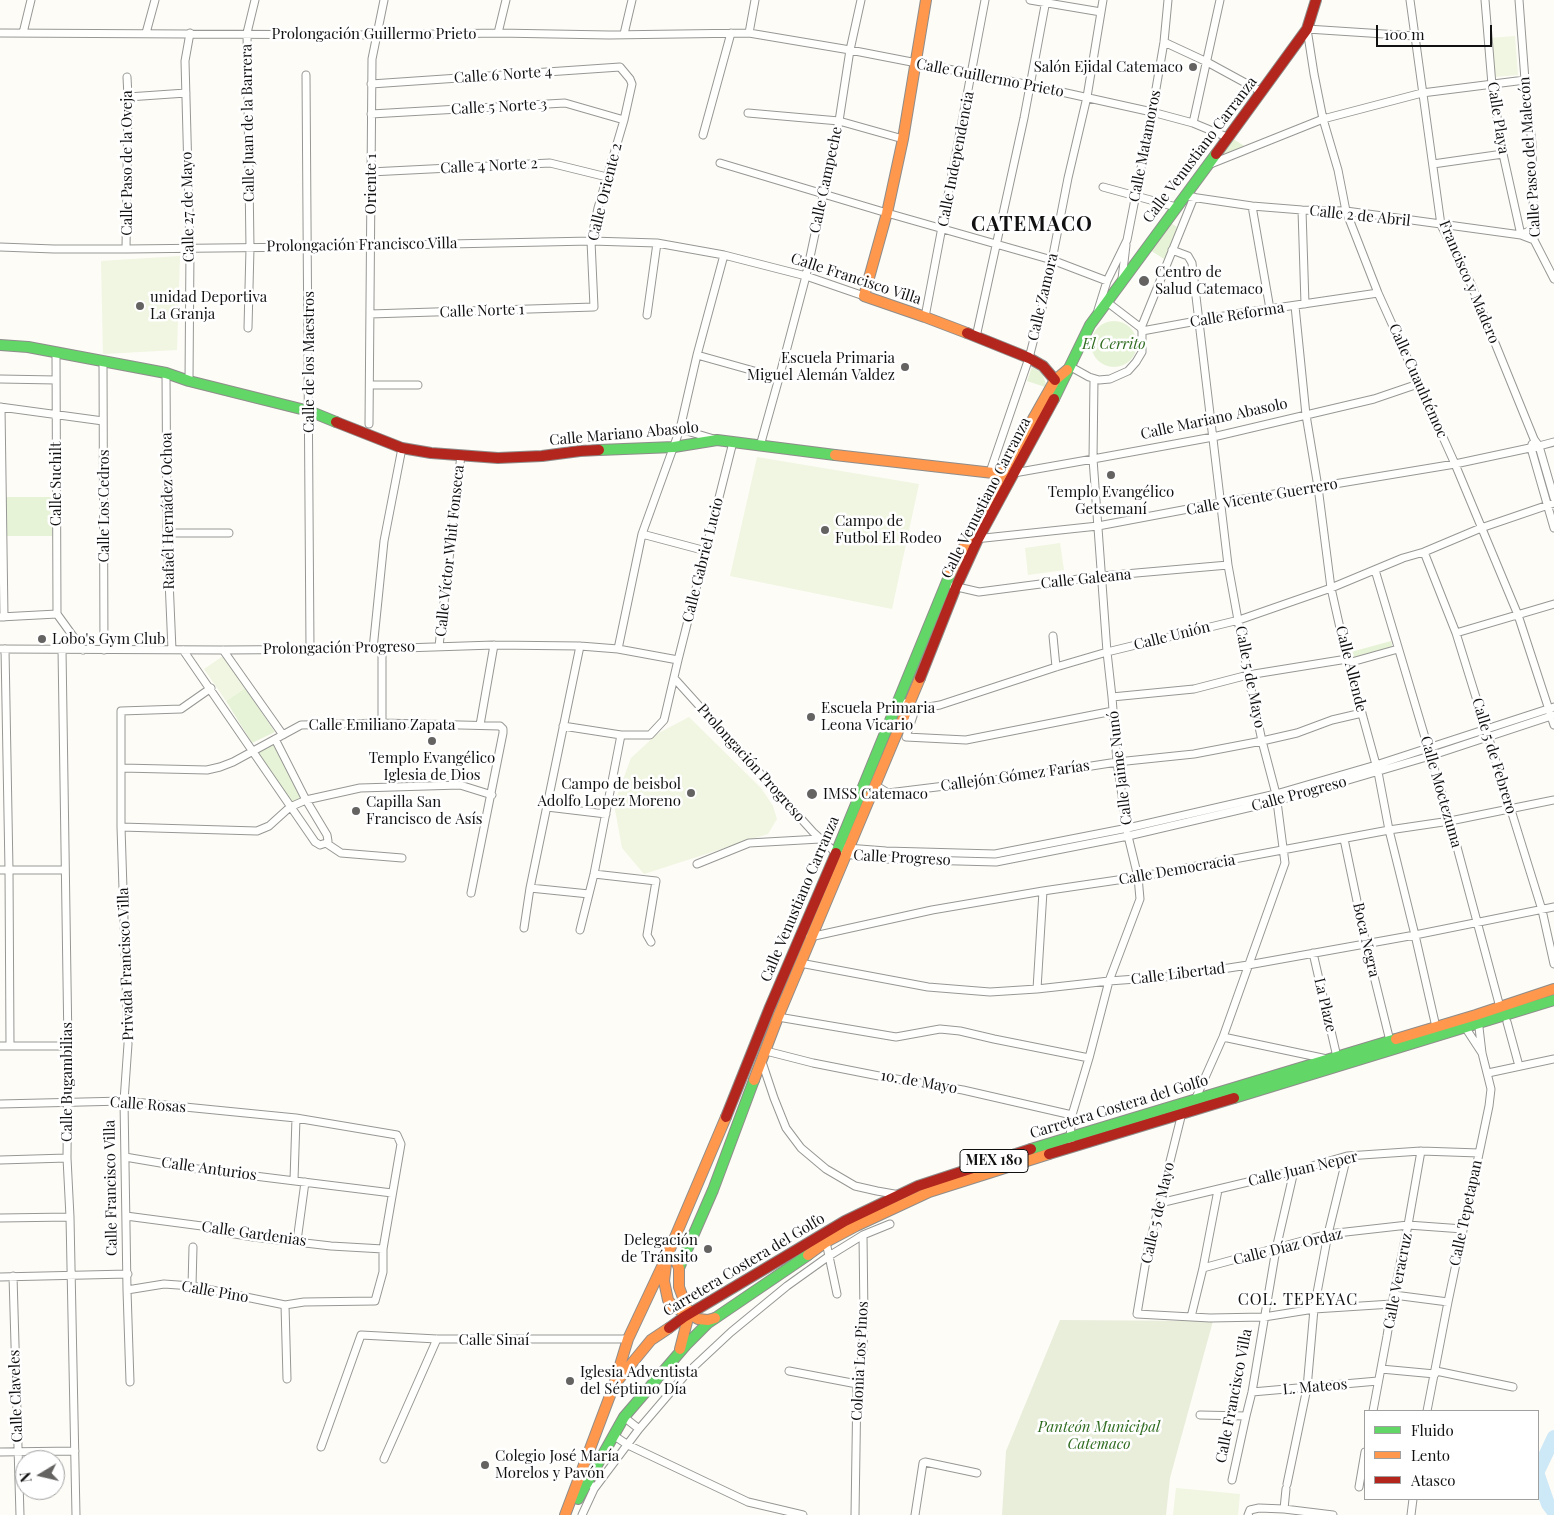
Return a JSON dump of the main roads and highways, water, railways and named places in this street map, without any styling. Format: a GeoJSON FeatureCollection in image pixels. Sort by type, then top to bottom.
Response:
{"type":"FeatureCollection","features":[{"type":"Feature","properties":{"kind":"main road","name":"Calle Francisco Villa"},"geometry":{"type":"LineString","coordinates":[[926,0],[903,139],[887,213],[864,296],[925,317],[1029,358],[1043,366],[1059,381]]}},
{"type":"Feature","properties":{"kind":"main road","name":"Calle Venustiano Carranza"},"geometry":{"type":"LineString","coordinates":[[614,1384],[628,1340],[707,1163],[800,934],[840,850],[875,785],[912,706],[967,540],[1002,474],[1059,381],[1071,367],[1090,325],[1176,207],[1189,196],[1205,166],[1262,92],[1307,29],[1316,0]]}},
{"type":"Feature","properties":{"kind":"main road","name":"Calle Mariano Abasolo"},"geometry":{"type":"LineString","coordinates":[[0,345],[28,347],[166,373],[189,381],[309,411],[402,448],[431,453],[498,458],[674,446],[717,440],[1002,474],[1014,473]]}},
{"type":"Feature","properties":{"kind":"main road","name":"Calle Venustiano Carranza"},"geometry":{"type":"LineString","coordinates":[[679,1268],[713,1190],[778,1017],[811,938],[840,850],[898,700],[951,585],[1014,473],[1059,381]]}},
{"type":"Feature","properties":{"kind":"main road","name":"Carretera Costera del Golfo"},"geometry":{"type":"LineString","coordinates":[[565,1515],[614,1384],[651,1340],[689,1314],[900,1195],[918,1186],[952,1174],[1182,1113],[1463,1023],[1503,1015],[1554,989]]}},
{"type":"Feature","properties":{"kind":"main road","name":"Carretera Costera del Golfo"},"geometry":{"type":"LineString","coordinates":[[1530,1002],[1554,1000]]}},
{"type":"Feature","properties":{"kind":"main road","name":"Carretera Costera del Golfo"},"geometry":{"type":"LineString","coordinates":[[570,1515],[624,1417],[678,1355],[708,1323],[823,1239],[856,1226],[928,1192],[1195,1100],[1436,1027],[1463,1023]]}},
{"type":"Feature","properties":{"kind":"main road"},"geometry":{"type":"LineString","coordinates":[[678,1355],[683,1344],[689,1314],[679,1287],[679,1268],[676,1261],[667,1256],[664,1281],[668,1300],[673,1307],[689,1314],[698,1319],[708,1320],[716,1318]]}},
{"type":"Feature","properties":{"kind":"waterway"},"geometry":{"type":"LineString","coordinates":[[1539,1469],[1554,1437]]}},
{"type":"Feature","properties":{"kind":"waterway"},"geometry":{"type":"LineString","coordinates":[[1539,1478],[1548,1504],[1554,1512]]}},
{"type":"Feature","properties":{"kind":"place","name":"Salón Ejidal Catemaco"},"geometry":{"type":"Point","coordinates":[1193,67]}},
{"type":"Feature","properties":{"kind":"place","name":"Centro de Salud Catemaco"},"geometry":{"type":"Point","coordinates":[1144,281]}},
{"type":"Feature","properties":{"kind":"place","name":"unidad Deportiva La Granja"},"geometry":{"type":"Point","coordinates":[140,306]}},
{"type":"Feature","properties":{"kind":"place","name":"Escuela Primaria Miguel Alemán Valdez"},"geometry":{"type":"Point","coordinates":[905,367]}},
{"type":"Feature","properties":{"kind":"place","name":"Templo Evangélico Getsemaní"},"geometry":{"type":"Point","coordinates":[1111,475]}},
{"type":"Feature","properties":{"kind":"place","name":"Campo de Futbol El Rodeo"},"geometry":{"type":"Point","coordinates":[825,530]}},
{"type":"Feature","properties":{"kind":"place","name":"Lobo's Gym Club"},"geometry":{"type":"Point","coordinates":[42,639]}},
{"type":"Feature","properties":{"kind":"place","name":"Escuela Primaria Leona Vicario"},"geometry":{"type":"Point","coordinates":[811,717]}},
{"type":"Feature","properties":{"kind":"place","name":"Templo Evangélico Iglesia de Dios"},"geometry":{"type":"Point","coordinates":[432,741]}},
{"type":"Feature","properties":{"kind":"place","name":"Campo de beisbol Adolfo Lopez Moreno"},"geometry":{"type":"Point","coordinates":[691,793]}},
{"type":"Feature","properties":{"kind":"place","name":"IMSS Catemaco"},"geometry":{"type":"Point","coordinates":[812,794]}},
{"type":"Feature","properties":{"kind":"place","name":"Capilla San Francisco de Asís"},"geometry":{"type":"Point","coordinates":[356,811]}},
{"type":"Feature","properties":{"kind":"place","name":"Delegación de Tránsito"},"geometry":{"type":"Point","coordinates":[708,1249]}},
{"type":"Feature","properties":{"kind":"place","name":"Iglesia Adventista del Séptimo Día"},"geometry":{"type":"Point","coordinates":[570,1381]}},
{"type":"Feature","properties":{"kind":"place","name":"Colegio José María Morelos y Pavón"},"geometry":{"type":"Point","coordinates":[485,1465]}},
{"type":"Feature","properties":{"kind":"district","name":"CATEMACO"},"geometry":{"type":"Point","coordinates":[1032,225]}},
{"type":"Feature","properties":{"kind":"district","name":"COL. TEPEYAC"},"geometry":{"type":"Point","coordinates":[1298,1300]}},
{"type":"Feature","properties":{"kind":"park label","name":"El Cerrito"},"geometry":{"type":"Point","coordinates":[1114,344]}},
{"type":"Feature","properties":{"kind":"park label","name":"Panteón Municipal Catemaco"},"geometry":{"type":"Point","coordinates":[1099,1436]}}]}
